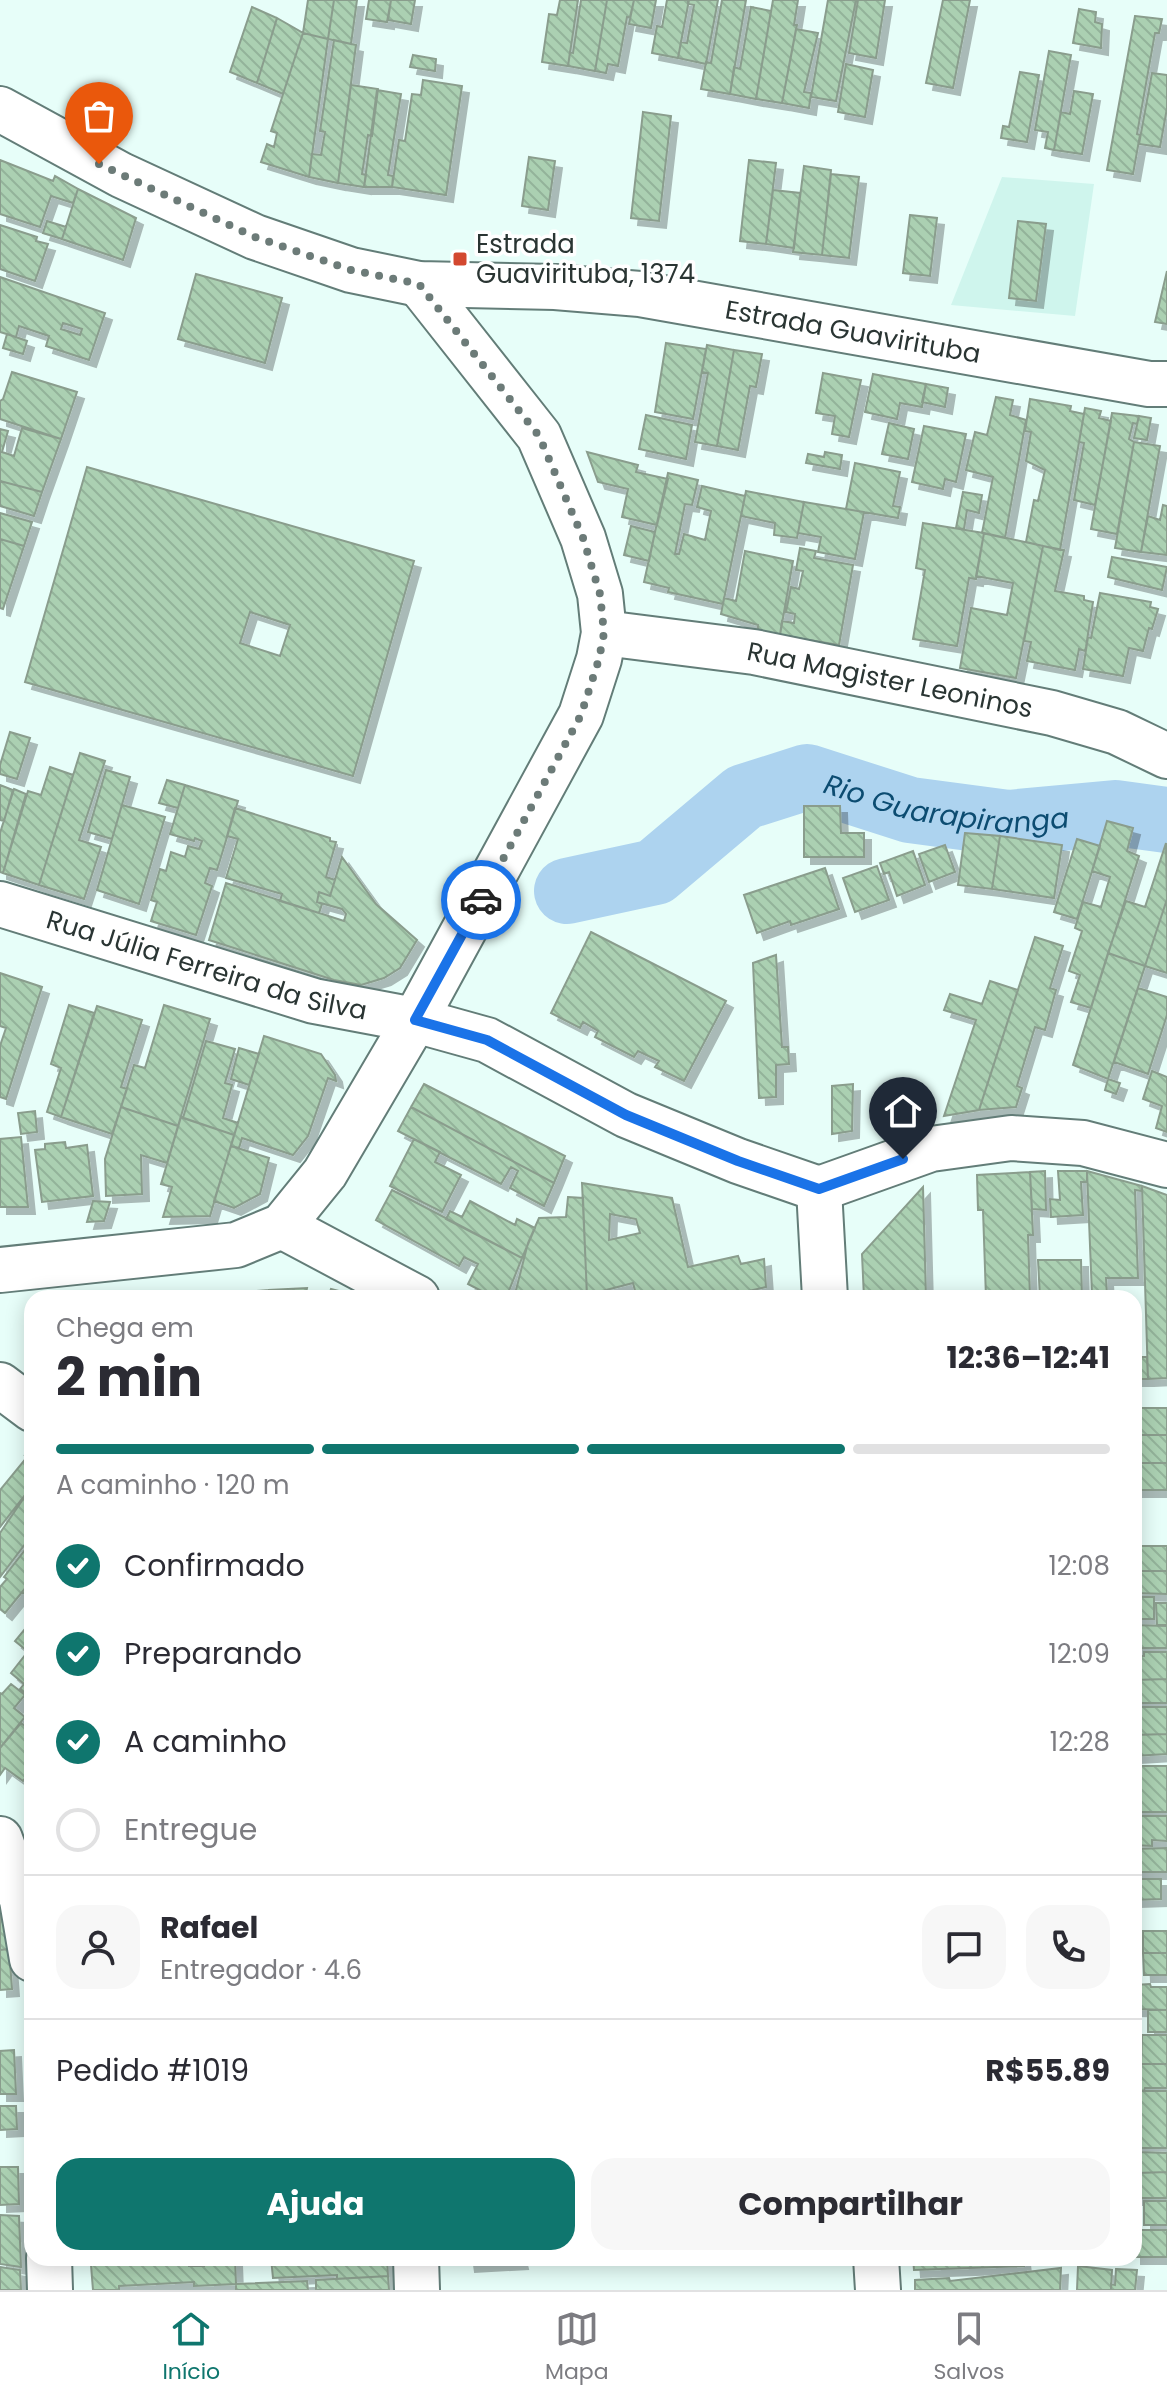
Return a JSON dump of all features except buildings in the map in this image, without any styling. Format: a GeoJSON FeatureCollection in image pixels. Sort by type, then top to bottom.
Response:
{"type":"FeatureCollection","features":[{"type":"Feature","properties":{"kind":"street","name":"Estrada Guavirituba"},"geometry":{"type":"LineString","coordinates":[[0,109],[121,175],[255,237],[351,270],[419,284],[555,287],[640,294],[1149,384],[1167,384]]}},
{"type":"Feature","properties":{"kind":"street"},"geometry":{"type":"LineString","coordinates":[[0,1270],[236,1245],[282,1226],[325,1173],[415,1020],[581,715],[604,633],[600,594],[583,538],[539,436],[419,284]]}},
{"type":"Feature","properties":{"kind":"street","name":"Rua Magister Leoninos"},"geometry":{"type":"LineString","coordinates":[[604,633],[754,652],[1052,713],[1117,732],[1167,756]]}},
{"type":"Feature","properties":{"kind":"street","name":"Rua Júlia Ferreira da Silva"},"geometry":{"type":"LineString","coordinates":[[0,904],[314,1001],[415,1020],[487,1040],[626,1115],[738,1161],[819,1189]]}},
{"type":"Feature","properties":{"kind":"street"},"geometry":{"type":"LineString","coordinates":[[825,1290],[819,1189],[931,1149],[1011,1138],[1083,1143],[1167,1165]]}},
{"type":"Feature","properties":{"kind":"street"},"geometry":{"type":"LineString","coordinates":[[282,1226],[402,1290]]}},
{"type":"Feature","properties":{"kind":"street"},"geometry":{"type":"LineString","coordinates":[[0,1385],[24,1403]]}},
{"type":"Feature","properties":{"kind":"street"},"geometry":{"type":"LineString","coordinates":[[0,1839],[24,1912]]}},
{"type":"Feature","properties":{"kind":"street"},"geometry":{"type":"LineString","coordinates":[[49,2266],[50,2290]]}},
{"type":"Feature","properties":{"kind":"street"},"geometry":{"type":"LineString","coordinates":[[416,2266],[417,2290]]}},
{"type":"Feature","properties":{"kind":"street"},"geometry":{"type":"LineString","coordinates":[[876,2266],[878,2290]]}},
{"type":"Feature","properties":{"kind":"shaded area"},"geometry":{"type":"Polygon","coordinates":[[[1002,177],[1094,184],[1075,316],[951,305],[1002,177]]]}},
{"type":"Feature","properties":{"kind":"waterway","name":"Rio Guarapiranga"},"geometry":{"type":"LineString","coordinates":[[567,891],[655,872],[744,797],[807,777],[910,810],[1008,823],[1115,813],[1167,820]]}},
{"type":"Feature","properties":{"kind":"way so far"},"geometry":{"type":"LineString","coordinates":[[99,164],[255,237],[351,270],[419,284],[539,436],[583,538],[600,594],[604,633],[581,715],[481,900]]}},
{"type":"Feature","properties":{"kind":"place","name":"Estrada Guavirituba, 1374"},"geometry":{"type":"Point","coordinates":[460,259]}},
{"type":"Feature","properties":{"kind":"route"},"geometry":{"type":"LineString","coordinates":[[481,900],[415,1020],[487,1040],[626,1115],[738,1161],[819,1189],[903,1159]]}}]}
